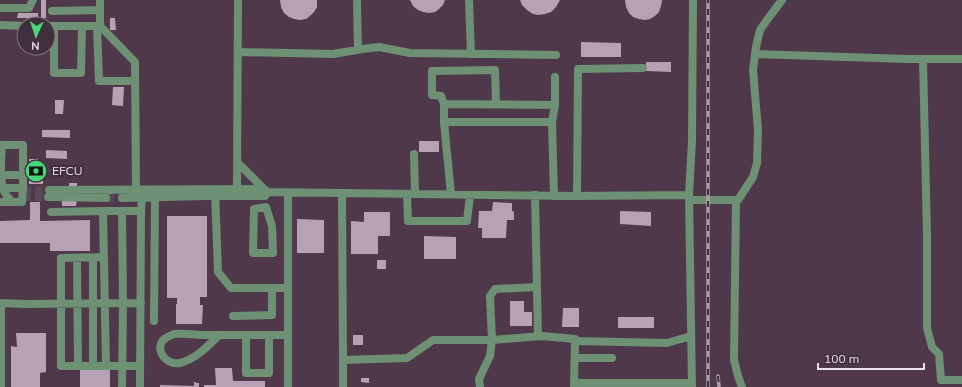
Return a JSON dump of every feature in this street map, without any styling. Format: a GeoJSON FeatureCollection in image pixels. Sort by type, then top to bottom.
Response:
{"type":"FeatureCollection","features":[{"type":"Feature","properties":{"kind":"lane"},"geometry":{"type":"LineString","coordinates":[[0,8],[29,8],[33,0]]}},
{"type":"Feature","properties":{"kind":"lane"},"geometry":{"type":"LineString","coordinates":[[100,0],[99,81],[135,81]]}},
{"type":"Feature","properties":{"kind":"lane"},"geometry":{"type":"LineString","coordinates":[[237,189],[238,0]]}},
{"type":"Feature","properties":{"kind":"lane"},"geometry":{"type":"LineString","coordinates":[[357,0],[358,50]]}},
{"type":"Feature","properties":{"kind":"lane"},"geometry":{"type":"LineString","coordinates":[[469,0],[471,54]]}},
{"type":"Feature","properties":{"kind":"lane"},"geometry":{"type":"LineString","coordinates":[[575,341],[574,385],[692,385],[689,197],[692,140],[693,0]]}},
{"type":"Feature","properties":{"kind":"lane"},"geometry":{"type":"LineString","coordinates":[[106,198],[48,193],[136,189],[215,192],[689,197],[738,200],[753,177],[757,162],[758,130],[753,70],[756,47],[760,30],[782,0]]}},
{"type":"Feature","properties":{"kind":"lane"},"geometry":{"type":"LineString","coordinates":[[52,11],[100,10]]}},
{"type":"Feature","properties":{"kind":"lane"},"geometry":{"type":"LineString","coordinates":[[0,25],[16,26]]}},
{"type":"Feature","properties":{"kind":"lane"},"geometry":{"type":"LineString","coordinates":[[56,26],[99,26],[135,62],[136,189]]}},
{"type":"Feature","properties":{"kind":"lane"},"geometry":{"type":"LineString","coordinates":[[53,56],[54,73],[81,73],[82,26]]}},
{"type":"Feature","properties":{"kind":"lane"},"geometry":{"type":"LineString","coordinates":[[238,52],[333,54],[379,47],[410,53],[556,55]]}},
{"type":"Feature","properties":{"kind":"lane"},"geometry":{"type":"LineString","coordinates":[[755,54],[962,59]]}},
{"type":"Feature","properties":{"kind":"lane"},"geometry":{"type":"LineString","coordinates":[[923,59],[927,328],[932,347],[939,354],[941,380],[962,380]]}},
{"type":"Feature","properties":{"kind":"lane"},"geometry":{"type":"LineString","coordinates":[[577,196],[578,69],[643,68]]}},
{"type":"Feature","properties":{"kind":"lane"},"geometry":{"type":"LineString","coordinates":[[451,194],[444,122],[444,104],[442,96],[432,95],[432,71],[495,70],[496,104]]}},
{"type":"Feature","properties":{"kind":"lane"},"geometry":{"type":"LineString","coordinates":[[554,196],[552,122],[555,104],[556,77]]}},
{"type":"Feature","properties":{"kind":"lane"},"geometry":{"type":"LineString","coordinates":[[444,104],[555,104]]}},
{"type":"Feature","properties":{"kind":"lane"},"geometry":{"type":"LineString","coordinates":[[444,122],[552,122]]}},
{"type":"Feature","properties":{"kind":"lane"},"geometry":{"type":"LineString","coordinates":[[0,202],[12,202],[22,202],[23,145],[2,145],[1,188],[12,202]]}},
{"type":"Feature","properties":{"kind":"lane"},"geometry":{"type":"LineString","coordinates":[[414,154],[408,221],[467,221],[470,194]]}},
{"type":"Feature","properties":{"kind":"lane"},"geometry":{"type":"LineString","coordinates":[[237,162],[265,192]]}},
{"type":"Feature","properties":{"kind":"lane"},"geometry":{"type":"LineString","coordinates":[[1,175],[23,174]]}},
{"type":"Feature","properties":{"kind":"lane"},"geometry":{"type":"LineString","coordinates":[[1,188],[23,188]]}},
{"type":"Feature","properties":{"kind":"lane"},"geometry":{"type":"LineString","coordinates":[[122,198],[155,197],[237,189],[265,192]]}},
{"type":"Feature","properties":{"kind":"lane"},"geometry":{"type":"LineString","coordinates":[[215,192],[218,272],[231,288],[272,288],[288,293]]}},
{"type":"Feature","properties":{"kind":"lane"},"geometry":{"type":"LineString","coordinates":[[262,207],[265,192]]}},
{"type":"Feature","properties":{"kind":"lane"},"geometry":{"type":"LineString","coordinates":[[288,193],[288,387]]}},
{"type":"Feature","properties":{"kind":"lane"},"geometry":{"type":"LineString","coordinates":[[342,193],[343,387]]}},
{"type":"Feature","properties":{"kind":"lane"},"geometry":{"type":"LineString","coordinates":[[535,195],[538,336]]}},
{"type":"Feature","properties":{"kind":"lane"},"geometry":{"type":"LineString","coordinates":[[140,387],[142,197]]}},
{"type":"Feature","properties":{"kind":"lane"},"geometry":{"type":"LineString","coordinates":[[154,321],[155,197]]}},
{"type":"Feature","properties":{"kind":"lane"},"geometry":{"type":"LineString","coordinates":[[736,200],[734,360],[742,387]]}},
{"type":"Feature","properties":{"kind":"lane"},"geometry":{"type":"LineString","coordinates":[[262,207],[266,207],[272,226],[273,254],[253,253],[254,209],[262,207]]}},
{"type":"Feature","properties":{"kind":"lane"},"geometry":{"type":"LineString","coordinates":[[51,212],[122,210],[141,211]]}},
{"type":"Feature","properties":{"kind":"lane"},"geometry":{"type":"LineString","coordinates":[[122,210],[122,387]]}},
{"type":"Feature","properties":{"kind":"lane"},"geometry":{"type":"LineString","coordinates":[[103,211],[106,366]]}},
{"type":"Feature","properties":{"kind":"lane"},"geometry":{"type":"LineString","coordinates":[[104,257],[61,258],[61,366],[140,366]]}},
{"type":"Feature","properties":{"kind":"lane"},"geometry":{"type":"LineString","coordinates":[[77,258],[78,366]]}},
{"type":"Feature","properties":{"kind":"lane"},"geometry":{"type":"LineString","coordinates":[[93,258],[93,366]]}},
{"type":"Feature","properties":{"kind":"lane"},"geometry":{"type":"LineString","coordinates":[[480,387],[479,379],[490,356],[492,340],[490,296],[495,289],[537,287]]}},
{"type":"Feature","properties":{"kind":"lane"},"geometry":{"type":"LineString","coordinates":[[233,316],[272,315],[272,288]]}},
{"type":"Feature","properties":{"kind":"lane"},"geometry":{"type":"LineString","coordinates":[[1,387],[0,303],[123,304],[154,297]]}},
{"type":"Feature","properties":{"kind":"lane"},"geometry":{"type":"LineString","coordinates":[[219,335],[199,354],[189,360],[178,363],[169,362],[163,358],[161,343],[166,338],[174,334],[288,335]]}},
{"type":"Feature","properties":{"kind":"lane"},"geometry":{"type":"LineString","coordinates":[[246,335],[246,374],[269,374],[269,335]]}},
{"type":"Feature","properties":{"kind":"lane"},"geometry":{"type":"LineString","coordinates":[[343,360],[407,358],[433,340],[492,340],[538,336],[575,339],[575,341],[667,343],[691,336]]}},
{"type":"Feature","properties":{"kind":"lane"},"geometry":{"type":"LineString","coordinates":[[575,358],[612,358]]}},
{"type":"Feature","properties":{"kind":"shaded area"},"geometry":{"type":"Polygon","coordinates":[[[0,0],[962,0],[962,387],[0,387],[0,0]]]}},
{"type":"Feature","properties":{"kind":"building"},"geometry":{"type":"Polygon","coordinates":[[[41,0],[46,0],[46,16],[41,16],[41,0]]]}},
{"type":"Feature","properties":{"kind":"building"},"geometry":{"type":"Polygon","coordinates":[[[280,0],[317,0],[317,7],[306,19],[294,19],[284,13],[280,0]]]}},
{"type":"Feature","properties":{"kind":"building"},"geometry":{"type":"Polygon","coordinates":[[[410,0],[445,0],[439,9],[435,12],[429,13],[418,10],[413,6],[410,0]]]}},
{"type":"Feature","properties":{"kind":"building"},"geometry":{"type":"Polygon","coordinates":[[[520,0],[560,0],[551,12],[539,15],[533,14],[527,10],[522,5],[520,0]]]}},
{"type":"Feature","properties":{"kind":"building"},"geometry":{"type":"Polygon","coordinates":[[[625,0],[662,1],[659,12],[650,19],[645,20],[633,17],[629,13],[625,0]]]}},
{"type":"Feature","properties":{"kind":"building"},"geometry":{"type":"Polygon","coordinates":[[[18,13],[38,13],[38,16],[17,16],[18,13]]]}},
{"type":"Feature","properties":{"kind":"building"},"geometry":{"type":"Polygon","coordinates":[[[110,18],[115,18],[116,30],[110,30],[110,18]]]}},
{"type":"Feature","properties":{"kind":"building"},"geometry":{"type":"Polygon","coordinates":[[[581,42],[621,43],[621,57],[581,57],[581,42]]]}},
{"type":"Feature","properties":{"kind":"building"},"geometry":{"type":"Polygon","coordinates":[[[646,62],[671,62],[671,72],[646,71],[646,62]]]}},
{"type":"Feature","properties":{"kind":"building"},"geometry":{"type":"Polygon","coordinates":[[[113,87],[124,87],[123,106],[112,105],[113,87]]]}},
{"type":"Feature","properties":{"kind":"building"},"geometry":{"type":"Polygon","coordinates":[[[55,100],[64,100],[63,114],[55,114],[55,100]]]}},
{"type":"Feature","properties":{"kind":"building"},"geometry":{"type":"Polygon","coordinates":[[[42,130],[70,130],[70,138],[42,137],[42,130]]]}},
{"type":"Feature","properties":{"kind":"building"},"geometry":{"type":"Polygon","coordinates":[[[419,141],[439,141],[439,152],[419,152],[419,141]]]}},
{"type":"Feature","properties":{"kind":"building"},"geometry":{"type":"Polygon","coordinates":[[[46,150],[67,151],[67,159],[46,158],[46,150]]]}},
{"type":"Feature","properties":{"kind":"building","name":"EFCU"},"geometry":{"type":"Polygon","coordinates":[[[29,159],[38,159],[38,163],[43,163],[43,184],[29,184],[29,159]]]}},
{"type":"Feature","properties":{"kind":"building"},"geometry":{"type":"Polygon","coordinates":[[[69,183],[77,183],[77,187],[69,187],[69,183]]]}},
{"type":"Feature","properties":{"kind":"building"},"geometry":{"type":"Polygon","coordinates":[[[107,191],[112,191],[112,202],[107,202],[107,191]]]}},
{"type":"Feature","properties":{"kind":"building"},"geometry":{"type":"Polygon","coordinates":[[[62,200],[77,200],[76,206],[62,206],[62,200]]]}},
{"type":"Feature","properties":{"kind":"building"},"geometry":{"type":"Polygon","coordinates":[[[30,202],[40,202],[40,221],[90,220],[90,251],[50,251],[50,243],[0,243],[0,221],[30,220],[30,202]]]}},
{"type":"Feature","properties":{"kind":"building"},"geometry":{"type":"Polygon","coordinates":[[[493,202],[512,203],[514,220],[507,220],[506,238],[482,238],[482,228],[478,228],[479,211],[492,211],[493,202]]]}},
{"type":"Feature","properties":{"kind":"building"},"geometry":{"type":"Polygon","coordinates":[[[620,211],[651,212],[651,226],[620,224],[620,211]]]}},
{"type":"Feature","properties":{"kind":"building"},"geometry":{"type":"Polygon","coordinates":[[[364,212],[390,212],[390,236],[378,236],[378,254],[351,254],[351,221],[364,222],[364,212]]]}},
{"type":"Feature","properties":{"kind":"building"},"geometry":{"type":"Polygon","coordinates":[[[167,216],[207,216],[207,297],[200,297],[200,305],[203,305],[202,324],[176,324],[177,298],[167,298],[167,216]]]}},
{"type":"Feature","properties":{"kind":"building"},"geometry":{"type":"Polygon","coordinates":[[[297,219],[324,220],[324,253],[297,253],[297,219]]]}},
{"type":"Feature","properties":{"kind":"building"},"geometry":{"type":"Polygon","coordinates":[[[424,236],[456,237],[456,259],[424,259],[424,236]]]}},
{"type":"Feature","properties":{"kind":"building"},"geometry":{"type":"Polygon","coordinates":[[[377,260],[386,260],[386,269],[377,269],[377,260]]]}},
{"type":"Feature","properties":{"kind":"building"},"geometry":{"type":"Polygon","coordinates":[[[510,301],[524,301],[524,312],[532,312],[532,326],[510,326],[510,301]]]}},
{"type":"Feature","properties":{"kind":"building"},"geometry":{"type":"Polygon","coordinates":[[[563,308],[579,308],[579,327],[562,327],[563,308]]]}},
{"type":"Feature","properties":{"kind":"building"},"geometry":{"type":"Polygon","coordinates":[[[618,317],[654,317],[654,328],[618,328],[618,317]]]}},
{"type":"Feature","properties":{"kind":"building"},"geometry":{"type":"Polygon","coordinates":[[[16,333],[46,333],[46,372],[40,373],[40,387],[11,387],[11,346],[17,347],[16,333]]]}},
{"type":"Feature","properties":{"kind":"building"},"geometry":{"type":"Polygon","coordinates":[[[353,335],[363,335],[363,345],[353,345],[353,335]]]}},
{"type":"Feature","properties":{"kind":"building"},"geometry":{"type":"Polygon","coordinates":[[[215,368],[232,368],[233,381],[265,381],[265,387],[204,387],[204,385],[216,385],[215,368]]]}},
{"type":"Feature","properties":{"kind":"building"},"geometry":{"type":"Polygon","coordinates":[[[80,369],[110,369],[110,387],[80,387],[80,369]]]}},
{"type":"Feature","properties":{"kind":"building"},"geometry":{"type":"Polygon","coordinates":[[[361,378],[369,378],[369,383],[361,382],[361,378]]]}},
{"type":"Feature","properties":{"kind":"building"},"geometry":{"type":"Polygon","coordinates":[[[194,382],[199,383],[199,387],[160,387],[160,385],[194,386],[194,382]]]}},
{"type":"Feature","properties":{"kind":"tunnel"},"geometry":{"type":"LineString","coordinates":[[23,191],[49,190]]}},
{"type":"Feature","properties":{"kind":"tunnel"},"geometry":{"type":"LineString","coordinates":[[23,197],[48,197]]}},
{"type":"Feature","properties":{"kind":"tunnel"},"geometry":{"type":"LineString","coordinates":[[106,198],[122,198]]}},
{"type":"Feature","properties":{"kind":"railway"},"geometry":{"type":"LineString","coordinates":[[708,0],[708,387]]}},
{"type":"Feature","properties":{"kind":"railway"},"geometry":{"type":"LineString","coordinates":[[718,376],[719,387]]}},
{"type":"Feature","properties":{"kind":"place","name":"EFCU"},"geometry":{"type":"Point","coordinates":[36,171]}}]}
